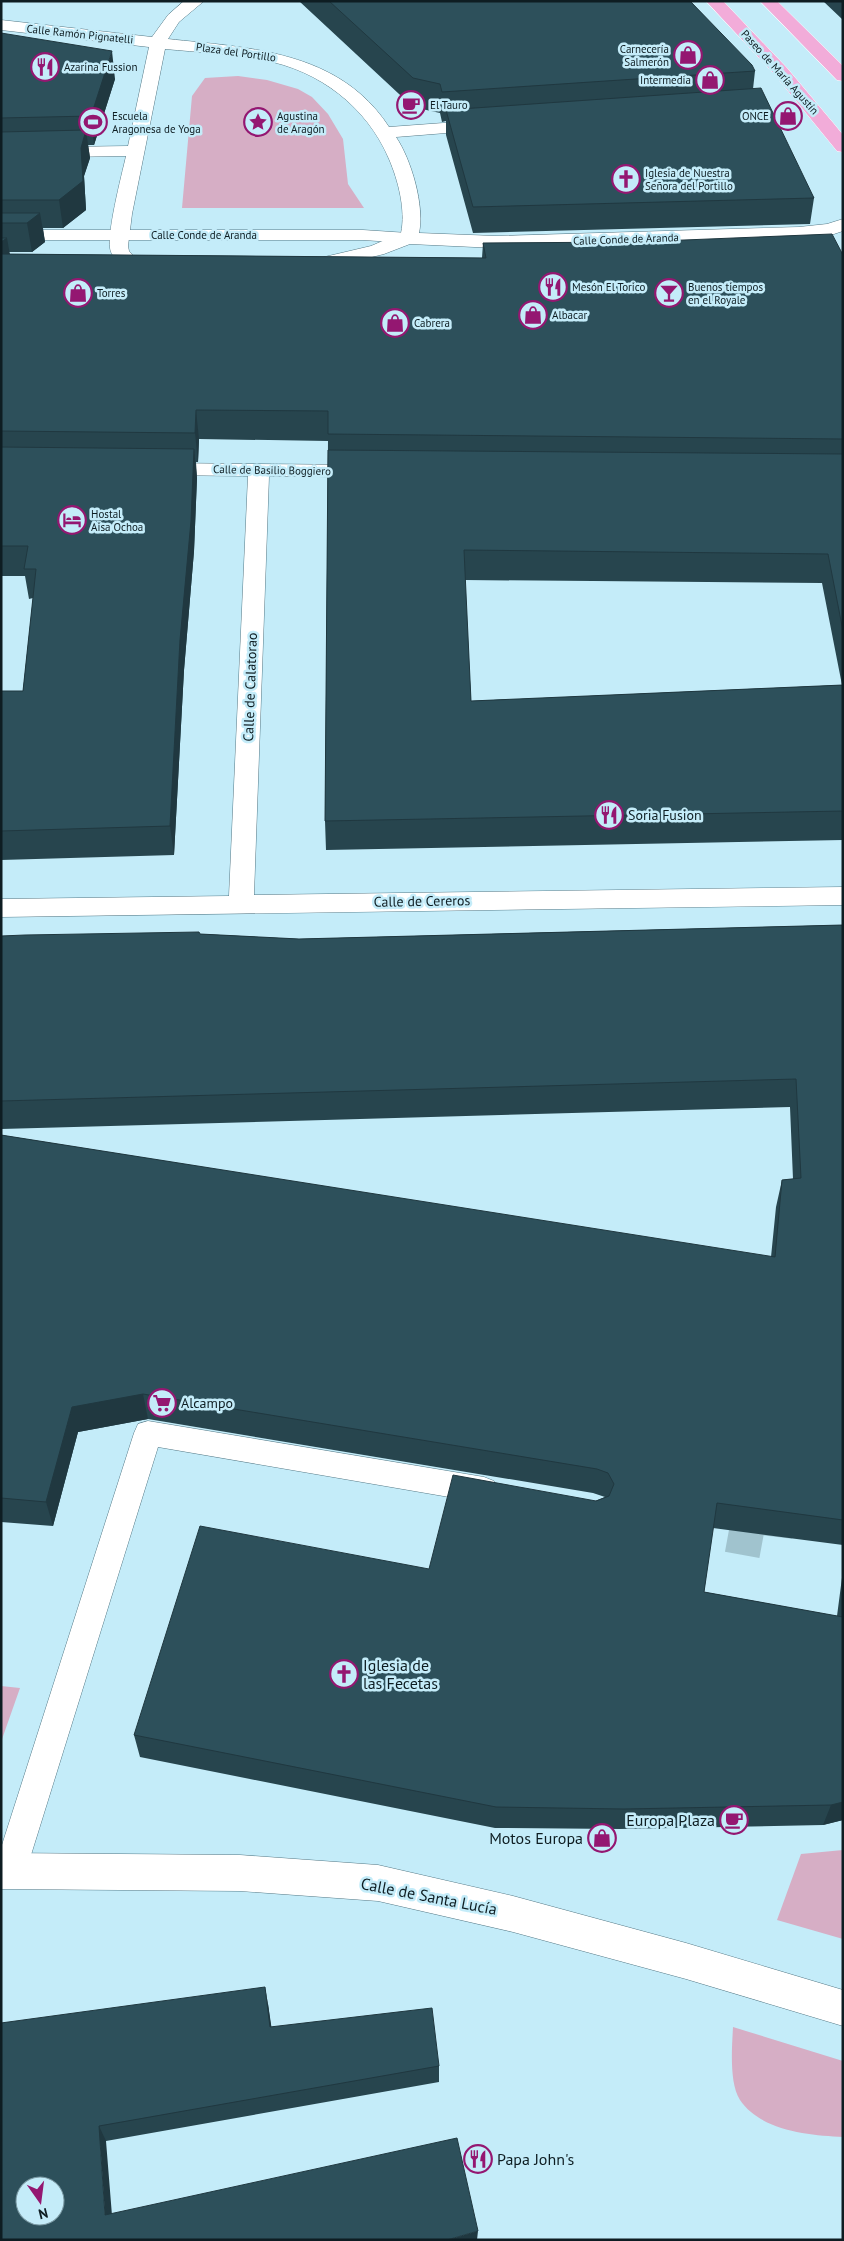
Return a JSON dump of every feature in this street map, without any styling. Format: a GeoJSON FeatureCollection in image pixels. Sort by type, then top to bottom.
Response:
{"type":"FeatureCollection","features":[{"type":"Feature","properties":{"kind":"main road","name":"Paseo de María Agustín"},"geometry":{"type":"LineString","coordinates":[[714,1],[778,67],[808,101],[843,147]]}},
{"type":"Feature","properties":{"kind":"main road"},"geometry":{"type":"LineString","coordinates":[[768,1],[843,76]]}},
{"type":"Feature","properties":{"kind":"street"},"geometry":{"type":"LineString","coordinates":[[129,261],[120,252],[118,246],[134,151],[158,43],[161,34],[174,18],[196,1]]}},
{"type":"Feature","properties":{"kind":"street","name":"Calle Ramón Pignatelli"},"geometry":{"type":"LineString","coordinates":[[1,25],[158,43]]}},
{"type":"Feature","properties":{"kind":"street","name":"Plaza del Portillo"},"geometry":{"type":"LineString","coordinates":[[158,43],[265,55],[303,66],[336,83],[356,98],[386,132],[396,148],[408,192],[412,224],[408,238]]}},
{"type":"Feature","properties":{"kind":"street"},"geometry":{"type":"LineString","coordinates":[[386,132],[504,124]]}},
{"type":"Feature","properties":{"kind":"street"},"geometry":{"type":"LineString","coordinates":[[1,153],[134,151]]}},
{"type":"Feature","properties":{"kind":"street","name":"Calle Conde de Aranda"},"geometry":{"type":"LineString","coordinates":[[327,262],[377,250],[408,238],[496,242],[632,239],[799,233],[831,229],[843,224]]}},
{"type":"Feature","properties":{"kind":"street","name":"Calle de Basilio Boggiero"},"geometry":{"type":"LineString","coordinates":[[140,469],[385,472]]}},
{"type":"Feature","properties":{"kind":"street","name":"Calle de Calatorao"},"geometry":{"type":"LineString","coordinates":[[241,904],[259,470]]}},
{"type":"Feature","properties":{"kind":"street","name":"Calle de Cereros"},"geometry":{"type":"LineString","coordinates":[[1,908],[843,896]]}},
{"type":"Feature","properties":{"kind":"street","name":"Calle de Santa Lucía"},"geometry":{"type":"LineString","coordinates":[[6,1871],[240,1873],[378,1883],[513,1914],[686,1961],[843,2008]]}},
{"type":"Feature","properties":{"kind":"lane","name":"Calle Conde de Aranda"},"geometry":{"type":"LineString","coordinates":[[1,235],[353,235],[408,238]]}},
{"type":"Feature","properties":{"kind":"lane"},"geometry":{"type":"LineString","coordinates":[[6,1871],[148,1433],[506,1494]]}},
{"type":"Feature","properties":{"kind":"shaded area"},"geometry":{"type":"Polygon","coordinates":[[[238,76],[267,80],[298,89],[312,97],[328,114],[343,139],[348,184],[364,208],[182,208],[192,96],[205,78],[238,76]]]}},
{"type":"Feature","properties":{"kind":"shaded area"},"geometry":{"type":"Polygon","coordinates":[[[1,1686],[20,1688],[1,1742],[1,1686]]]}},
{"type":"Feature","properties":{"kind":"shaded area"},"geometry":{"type":"Polygon","coordinates":[[[843,1850],[843,1939],[777,1920],[801,1854],[843,1850]]]}},
{"type":"Feature","properties":{"kind":"shaded area"},"geometry":{"type":"Polygon","coordinates":[[[733,2027],[843,2061],[843,2137],[801,2133],[773,2125],[760,2119],[749,2110],[740,2100],[734,2084],[732,2065],[733,2027]]]}},
{"type":"Feature","properties":{"kind":"building"},"geometry":{"type":"Polygon","coordinates":[[[329,1],[690,1],[752,65],[755,71],[442,92],[440,84],[413,78],[329,1]]]}},
{"type":"Feature","properties":{"kind":"building"},"geometry":{"type":"Polygon","coordinates":[[[1,33],[112,51],[91,116],[1,118],[1,33]]]}},
{"type":"Feature","properties":{"kind":"building","name":"Iglesia de Nuestra Señora del Portillo"},"geometry":{"type":"Polygon","coordinates":[[[761,88],[814,198],[473,207],[446,110],[761,88]]]}},
{"type":"Feature","properties":{"kind":"building"},"geometry":{"type":"Polygon","coordinates":[[[86,130],[81,148],[83,181],[59,200],[1,200],[1,132],[86,130]]]}},
{"type":"Feature","properties":{"kind":"building"},"geometry":{"type":"Polygon","coordinates":[[[1,213],[40,213],[27,223],[1,223],[1,213]]]}},
{"type":"Feature","properties":{"kind":"building"},"geometry":{"type":"Polygon","coordinates":[[[832,234],[843,255],[843,439],[328,434],[328,411],[196,410],[195,433],[1,431],[1,254],[486,258],[483,243],[635,242],[832,234]]]}},
{"type":"Feature","properties":{"kind":"building"},"geometry":{"type":"Polygon","coordinates":[[[1,447],[194,449],[191,521],[180,640],[170,826],[1,831],[1,691],[23,691],[36,569],[24,569],[28,546],[1,546],[1,447]]]}},
{"type":"Feature","properties":{"kind":"building"},"geometry":{"type":"Polygon","coordinates":[[[328,450],[843,454],[843,631],[828,554],[464,550],[471,701],[843,685],[843,811],[325,821],[328,450]]]}},
{"type":"Feature","properties":{"kind":"building"},"geometry":{"type":"Polygon","coordinates":[[[843,925],[843,1520],[717,1503],[704,1592],[843,1617],[843,1802],[831,1805],[624,1809],[496,1807],[134,1735],[200,1526],[429,1569],[453,1475],[596,1501],[609,1496],[614,1484],[608,1473],[597,1469],[143,1394],[72,1407],[46,1502],[1,1498],[1,1135],[775,1257],[782,1180],[801,1178],[796,1079],[1,1101],[1,936],[199,932],[200,934],[299,939],[843,925]]]}},
{"type":"Feature","properties":{"kind":"building"},"geometry":{"type":"Polygon","coordinates":[[[265,1987],[270,2027],[432,2008],[439,2066],[99,2126],[105,2215],[457,2138],[478,2231],[447,2240],[1,2240],[1,2023],[265,1987]]]}},
{"type":"Feature","properties":{"kind":"tunnel"},"geometry":{"type":"LineString","coordinates":[[676,1525],[774,1543],[779,1499]]}},
{"type":"Feature","properties":{"kind":"place","name":"Carnecería Salmerón"},"geometry":{"type":"Point","coordinates":[688,55]}},
{"type":"Feature","properties":{"kind":"place","name":"Azarina Fussion"},"geometry":{"type":"Point","coordinates":[45,67]}},
{"type":"Feature","properties":{"kind":"place","name":"Intermedia"},"geometry":{"type":"Point","coordinates":[710,80]}},
{"type":"Feature","properties":{"kind":"place","name":"El Tauro"},"geometry":{"type":"Point","coordinates":[411,105]}},
{"type":"Feature","properties":{"kind":"place","name":"ONCE"},"geometry":{"type":"Point","coordinates":[788,116]}},
{"type":"Feature","properties":{"kind":"place","name":"Escuela Aragonesa de Yoga"},"geometry":{"type":"Point","coordinates":[93,122]}},
{"type":"Feature","properties":{"kind":"place","name":"Agustina de Aragón"},"geometry":{"type":"Point","coordinates":[258,122]}},
{"type":"Feature","properties":{"kind":"place","name":"Iglesia de Nuestra Señora del Portillo"},"geometry":{"type":"Point","coordinates":[626,179]}},
{"type":"Feature","properties":{"kind":"place","name":"Mesón El Torico"},"geometry":{"type":"Point","coordinates":[553,287]}},
{"type":"Feature","properties":{"kind":"place","name":"Torres"},"geometry":{"type":"Point","coordinates":[78,293]}},
{"type":"Feature","properties":{"kind":"place","name":"Buenos tiempos en el Royale"},"geometry":{"type":"Point","coordinates":[669,293]}},
{"type":"Feature","properties":{"kind":"place","name":"Albacar"},"geometry":{"type":"Point","coordinates":[533,315]}},
{"type":"Feature","properties":{"kind":"place","name":"Cabrera"},"geometry":{"type":"Point","coordinates":[395,323]}},
{"type":"Feature","properties":{"kind":"place","name":"Hostal Aisa Ochoa"},"geometry":{"type":"Point","coordinates":[72,520]}},
{"type":"Feature","properties":{"kind":"place","name":"Soria Fusion"},"geometry":{"type":"Point","coordinates":[609,815]}},
{"type":"Feature","properties":{"kind":"place","name":"Alcampo"},"geometry":{"type":"Point","coordinates":[162,1403]}},
{"type":"Feature","properties":{"kind":"place","name":"Iglesia de las Fecetas"},"geometry":{"type":"Point","coordinates":[344,1674]}},
{"type":"Feature","properties":{"kind":"place","name":"Europa Plaza"},"geometry":{"type":"Point","coordinates":[734,1820]}},
{"type":"Feature","properties":{"kind":"place","name":"Motos Europa"},"geometry":{"type":"Point","coordinates":[602,1838]}},
{"type":"Feature","properties":{"kind":"place","name":"Papa John's"},"geometry":{"type":"Point","coordinates":[478,2159]}}]}
